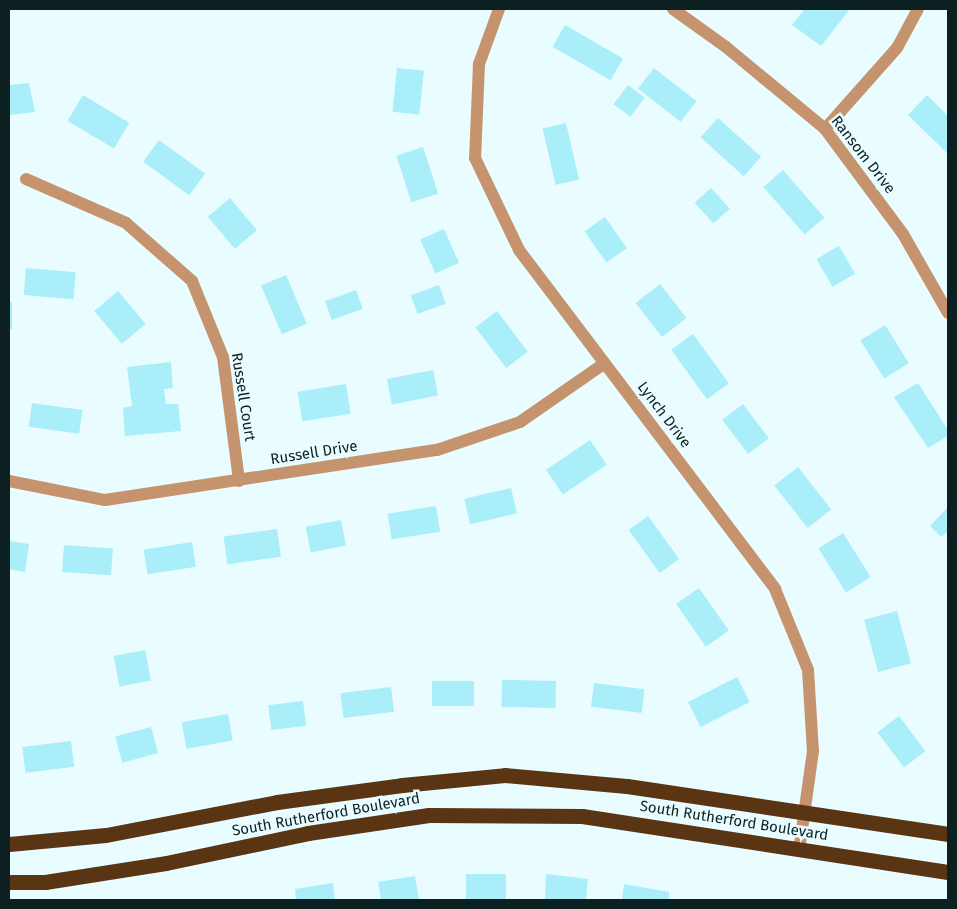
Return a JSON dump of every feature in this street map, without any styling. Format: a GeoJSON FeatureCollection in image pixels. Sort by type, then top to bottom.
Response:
{"type":"FeatureCollection","features":[{"type":"Feature","properties":{"kind":"highway","name":"South Rutherford Boulevard"},"geometry":{"type":"LineString","coordinates":[[9,844],[106,835],[277,802],[393,786],[505,775],[627,786],[948,834]]}},
{"type":"Feature","properties":{"kind":"highway","name":"South Rutherford Boulevard"},"geometry":{"type":"LineString","coordinates":[[9,882],[45,882],[166,863],[308,833],[429,816],[582,816],[948,872]]}},
{"type":"Feature","properties":{"kind":"street","name":"Lynch Drive"},"geometry":{"type":"LineString","coordinates":[[499,9],[479,64],[475,158],[519,250],[775,589],[808,670],[812,751],[799,850]]}},
{"type":"Feature","properties":{"kind":"street","name":"Ransom Drive"},"geometry":{"type":"LineString","coordinates":[[673,9],[726,47],[825,129],[903,234],[948,313]]}},
{"type":"Feature","properties":{"kind":"street"},"geometry":{"type":"LineString","coordinates":[[825,129],[898,48],[918,9]]}},
{"type":"Feature","properties":{"kind":"street","name":"Russell Court"},"geometry":{"type":"LineString","coordinates":[[26,179],[126,223],[192,281],[223,357],[239,481]]}},
{"type":"Feature","properties":{"kind":"street","name":"Russell Drive"},"geometry":{"type":"LineString","coordinates":[[9,482],[105,500],[436,450],[520,422],[605,363]]}},
{"type":"Feature","properties":{"kind":"building"},"geometry":{"type":"Polygon","coordinates":[[[805,9],[850,9],[821,46],[792,25],[805,9]]]}},
{"type":"Feature","properties":{"kind":"building"},"geometry":{"type":"Polygon","coordinates":[[[565,25],[623,58],[611,80],[552,47],[565,25]]]}},
{"type":"Feature","properties":{"kind":"building"},"geometry":{"type":"Polygon","coordinates":[[[397,68],[424,71],[419,115],[392,112],[397,68]]]}},
{"type":"Feature","properties":{"kind":"building"},"geometry":{"type":"Polygon","coordinates":[[[654,68],[697,101],[681,122],[638,88],[654,68]]]}},
{"type":"Feature","properties":{"kind":"building"},"geometry":{"type":"Polygon","coordinates":[[[29,83],[35,112],[9,115],[9,85],[29,83]]]}},
{"type":"Feature","properties":{"kind":"building"},"geometry":{"type":"Polygon","coordinates":[[[628,85],[645,98],[630,117],[614,104],[628,85]]]}},
{"type":"Feature","properties":{"kind":"building"},"geometry":{"type":"Polygon","coordinates":[[[83,95],[129,123],[114,149],[68,121],[83,95]]]}},
{"type":"Feature","properties":{"kind":"building"},"geometry":{"type":"Polygon","coordinates":[[[927,95],[948,116],[948,154],[908,115],[927,95]]]}},
{"type":"Feature","properties":{"kind":"building"},"geometry":{"type":"Polygon","coordinates":[[[718,118],[761,157],[744,176],[701,137],[718,118]]]}},
{"type":"Feature","properties":{"kind":"building"},"geometry":{"type":"Polygon","coordinates":[[[566,123],[579,180],[556,185],[543,128],[566,123]]]}},
{"type":"Feature","properties":{"kind":"building"},"geometry":{"type":"Polygon","coordinates":[[[159,140],[205,174],[189,195],[143,162],[159,140]]]}},
{"type":"Feature","properties":{"kind":"building"},"geometry":{"type":"Polygon","coordinates":[[[423,147],[438,194],[412,202],[396,156],[423,147]]]}},
{"type":"Feature","properties":{"kind":"building"},"geometry":{"type":"Polygon","coordinates":[[[783,170],[824,218],[805,235],[763,187],[783,170]]]}},
{"type":"Feature","properties":{"kind":"building"},"geometry":{"type":"Polygon","coordinates":[[[711,188],[730,209],[713,224],[695,203],[711,188]]]}},
{"type":"Feature","properties":{"kind":"building"},"geometry":{"type":"Polygon","coordinates":[[[230,198],[257,230],[235,249],[208,217],[230,198]]]}},
{"type":"Feature","properties":{"kind":"building"},"geometry":{"type":"Polygon","coordinates":[[[605,217],[627,248],[606,262],[585,231],[605,217]]]}},
{"type":"Feature","properties":{"kind":"building"},"geometry":{"type":"Polygon","coordinates":[[[444,229],[459,263],[435,273],[420,240],[444,229]]]}},
{"type":"Feature","properties":{"kind":"building"},"geometry":{"type":"Polygon","coordinates":[[[839,246],[855,274],[832,287],[816,259],[839,246]]]}},
{"type":"Feature","properties":{"kind":"building"},"geometry":{"type":"Polygon","coordinates":[[[26,268],[76,272],[73,299],[24,295],[26,268]]]}},
{"type":"Feature","properties":{"kind":"building"},"geometry":{"type":"Polygon","coordinates":[[[286,275],[307,324],[282,334],[261,286],[286,275]]]}},
{"type":"Feature","properties":{"kind":"building"},"geometry":{"type":"Polygon","coordinates":[[[660,284],[686,318],[662,337],[636,303],[660,284]]]}},
{"type":"Feature","properties":{"kind":"building"},"geometry":{"type":"Polygon","coordinates":[[[439,285],[446,304],[418,314],[411,295],[439,285]]]}},
{"type":"Feature","properties":{"kind":"building"},"geometry":{"type":"Polygon","coordinates":[[[356,290],[363,309],[332,320],[325,301],[356,290]]]}},
{"type":"Feature","properties":{"kind":"building"},"geometry":{"type":"Polygon","coordinates":[[[118,291],[146,324],[122,344],[94,311],[118,291]]]}},
{"type":"Feature","properties":{"kind":"building"},"geometry":{"type":"Polygon","coordinates":[[[9,302],[12,302],[12,329],[9,329],[9,302]]]}},
{"type":"Feature","properties":{"kind":"building"},"geometry":{"type":"Polygon","coordinates":[[[497,311],[528,352],[506,368],[475,327],[497,311]]]}},
{"type":"Feature","properties":{"kind":"building"},"geometry":{"type":"Polygon","coordinates":[[[885,325],[909,363],[884,379],[860,340],[885,325]]]}},
{"type":"Feature","properties":{"kind":"building"},"geometry":{"type":"Polygon","coordinates":[[[693,334],[729,383],[707,399],[671,350],[693,334]]]}},
{"type":"Feature","properties":{"kind":"building"},"geometry":{"type":"Polygon","coordinates":[[[171,362],[173,388],[164,389],[166,404],[178,404],[181,431],[125,436],[123,408],[132,406],[127,367],[171,362]]]}},
{"type":"Feature","properties":{"kind":"building"},"geometry":{"type":"Polygon","coordinates":[[[433,370],[438,396],[392,404],[387,379],[433,370]]]}},
{"type":"Feature","properties":{"kind":"building"},"geometry":{"type":"Polygon","coordinates":[[[918,383],[948,430],[948,436],[928,448],[894,397],[918,383]]]}},
{"type":"Feature","properties":{"kind":"building"},"geometry":{"type":"Polygon","coordinates":[[[346,384],[351,414],[302,421],[298,392],[346,384]]]}},
{"type":"Feature","properties":{"kind":"building"},"geometry":{"type":"Polygon","coordinates":[[[32,403],[83,410],[79,434],[29,427],[32,403]]]}},
{"type":"Feature","properties":{"kind":"building"},"geometry":{"type":"Polygon","coordinates":[[[743,404],[769,438],[748,454],[722,420],[743,404]]]}},
{"type":"Feature","properties":{"kind":"building"},"geometry":{"type":"Polygon","coordinates":[[[590,440],[607,465],[563,495],[546,470],[590,440]]]}},
{"type":"Feature","properties":{"kind":"building"},"geometry":{"type":"Polygon","coordinates":[[[798,467],[831,510],[808,528],[774,485],[798,467]]]}},
{"type":"Feature","properties":{"kind":"building"},"geometry":{"type":"Polygon","coordinates":[[[511,488],[517,513],[470,524],[464,499],[511,488]]]}},
{"type":"Feature","properties":{"kind":"building"},"geometry":{"type":"Polygon","coordinates":[[[436,506],[440,532],[392,539],[388,514],[436,506]]]}},
{"type":"Feature","properties":{"kind":"building"},"geometry":{"type":"Polygon","coordinates":[[[947,508],[948,531],[941,537],[930,526],[947,508]]]}},
{"type":"Feature","properties":{"kind":"building"},"geometry":{"type":"Polygon","coordinates":[[[648,516],[679,559],[660,573],[629,530],[648,516]]]}},
{"type":"Feature","properties":{"kind":"building"},"geometry":{"type":"Polygon","coordinates":[[[341,520],[346,546],[311,552],[306,527],[341,520]]]}},
{"type":"Feature","properties":{"kind":"building"},"geometry":{"type":"Polygon","coordinates":[[[277,529],[281,557],[227,564],[224,537],[277,529]]]}},
{"type":"Feature","properties":{"kind":"building"},"geometry":{"type":"Polygon","coordinates":[[[843,533],[871,577],[846,592],[818,548],[843,533]]]}},
{"type":"Feature","properties":{"kind":"building"},"geometry":{"type":"Polygon","coordinates":[[[9,541],[29,544],[25,572],[9,569],[9,541]]]}},
{"type":"Feature","properties":{"kind":"building"},"geometry":{"type":"Polygon","coordinates":[[[192,542],[196,567],[148,574],[144,550],[192,542]]]}},
{"type":"Feature","properties":{"kind":"building"},"geometry":{"type":"Polygon","coordinates":[[[64,545],[113,548],[111,575],[62,572],[64,545]]]}},
{"type":"Feature","properties":{"kind":"building"},"geometry":{"type":"Polygon","coordinates":[[[699,588],[729,631],[706,647],[676,604],[699,588]]]}},
{"type":"Feature","properties":{"kind":"building"},"geometry":{"type":"Polygon","coordinates":[[[897,611],[911,663],[878,672],[864,620],[897,611]]]}},
{"type":"Feature","properties":{"kind":"building"},"geometry":{"type":"Polygon","coordinates":[[[145,650],[151,680],[120,687],[114,656],[145,650]]]}},
{"type":"Feature","properties":{"kind":"building"},"geometry":{"type":"Polygon","coordinates":[[[737,677],[750,702],[701,727],[688,702],[737,677]]]}},
{"type":"Feature","properties":{"kind":"building"},"geometry":{"type":"Polygon","coordinates":[[[502,680],[556,681],[556,708],[502,707],[502,680]]]}},
{"type":"Feature","properties":{"kind":"building"},"geometry":{"type":"Polygon","coordinates":[[[432,681],[474,681],[474,706],[432,706],[432,681]]]}},
{"type":"Feature","properties":{"kind":"building"},"geometry":{"type":"Polygon","coordinates":[[[594,683],[645,689],[642,713],[591,707],[594,683]]]}},
{"type":"Feature","properties":{"kind":"building"},"geometry":{"type":"Polygon","coordinates":[[[391,687],[394,712],[343,718],[340,693],[391,687]]]}},
{"type":"Feature","properties":{"kind":"building"},"geometry":{"type":"Polygon","coordinates":[[[303,701],[306,726],[271,730],[268,705],[303,701]]]}},
{"type":"Feature","properties":{"kind":"building"},"geometry":{"type":"Polygon","coordinates":[[[228,714],[233,741],[186,749],[182,722],[228,714]]]}},
{"type":"Feature","properties":{"kind":"building"},"geometry":{"type":"Polygon","coordinates":[[[899,716],[925,751],[904,767],[877,732],[899,716]]]}},
{"type":"Feature","properties":{"kind":"building"},"geometry":{"type":"Polygon","coordinates":[[[151,727],[158,753],[122,763],[115,737],[151,727]]]}},
{"type":"Feature","properties":{"kind":"building"},"geometry":{"type":"Polygon","coordinates":[[[71,741],[74,767],[26,773],[22,747],[71,741]]]}},
{"type":"Feature","properties":{"kind":"building"},"geometry":{"type":"Polygon","coordinates":[[[466,874],[506,874],[506,900],[466,900],[466,874]]]}},
{"type":"Feature","properties":{"kind":"building"},"geometry":{"type":"Polygon","coordinates":[[[546,874],[588,879],[586,900],[545,900],[546,874]]]}},
{"type":"Feature","properties":{"kind":"building"},"geometry":{"type":"Polygon","coordinates":[[[415,876],[419,900],[381,900],[378,882],[415,876]]]}},
{"type":"Feature","properties":{"kind":"building"},"geometry":{"type":"Polygon","coordinates":[[[333,883],[335,900],[296,900],[295,889],[333,883]]]}},
{"type":"Feature","properties":{"kind":"building"},"geometry":{"type":"Polygon","coordinates":[[[624,884],[669,892],[669,900],[622,900],[624,884]]]}}]}
